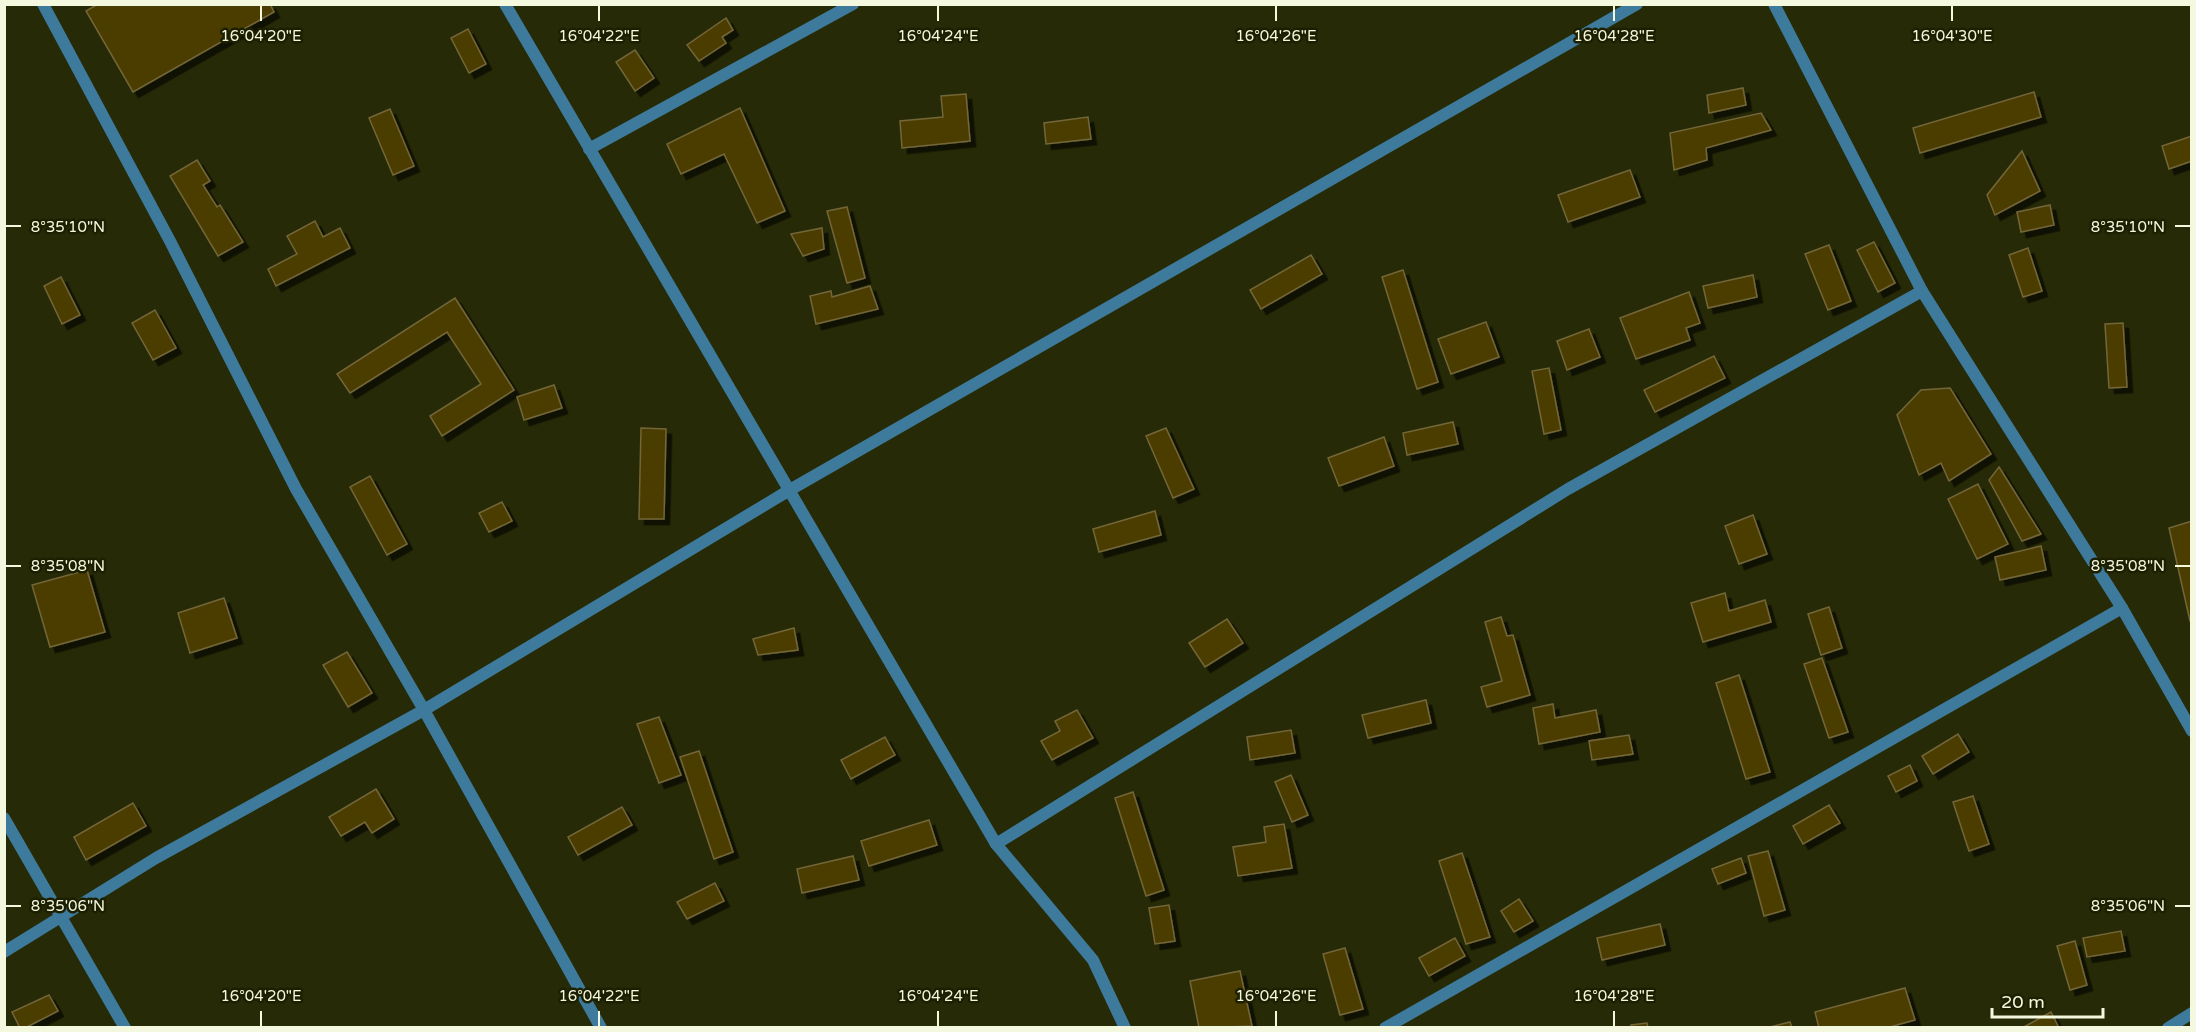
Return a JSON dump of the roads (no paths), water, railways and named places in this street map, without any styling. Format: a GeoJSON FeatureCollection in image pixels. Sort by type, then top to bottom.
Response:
{"type":"FeatureCollection","features":[{"type":"Feature","properties":{"kind":"street"},"geometry":{"type":"LineString","coordinates":[[44,4],[170,241],[296,489],[424,710],[601,1028]]}},
{"type":"Feature","properties":{"kind":"street"},"geometry":{"type":"LineString","coordinates":[[505,4],[996,844],[1093,960],[1125,1028]]}},
{"type":"Feature","properties":{"kind":"street"},"geometry":{"type":"LineString","coordinates":[[589,149],[853,4]]}},
{"type":"Feature","properties":{"kind":"street"},"geometry":{"type":"LineString","coordinates":[[4,952],[156,858],[424,710],[788,491],[1637,4]]}},
{"type":"Feature","properties":{"kind":"street"},"geometry":{"type":"LineString","coordinates":[[1774,4],[1922,291],[2122,608],[2192,731]]}},
{"type":"Feature","properties":{"kind":"street"},"geometry":{"type":"LineString","coordinates":[[996,844],[1568,489],[1922,291]]}},
{"type":"Feature","properties":{"kind":"street"},"geometry":{"type":"LineString","coordinates":[[1385,1028],[2122,608]]}},
{"type":"Feature","properties":{"kind":"street"},"geometry":{"type":"LineString","coordinates":[[4,819],[125,1028]]}},
{"type":"Feature","properties":{"kind":"street"},"geometry":{"type":"LineString","coordinates":[[2168,1028],[2192,1014]]}}]}
